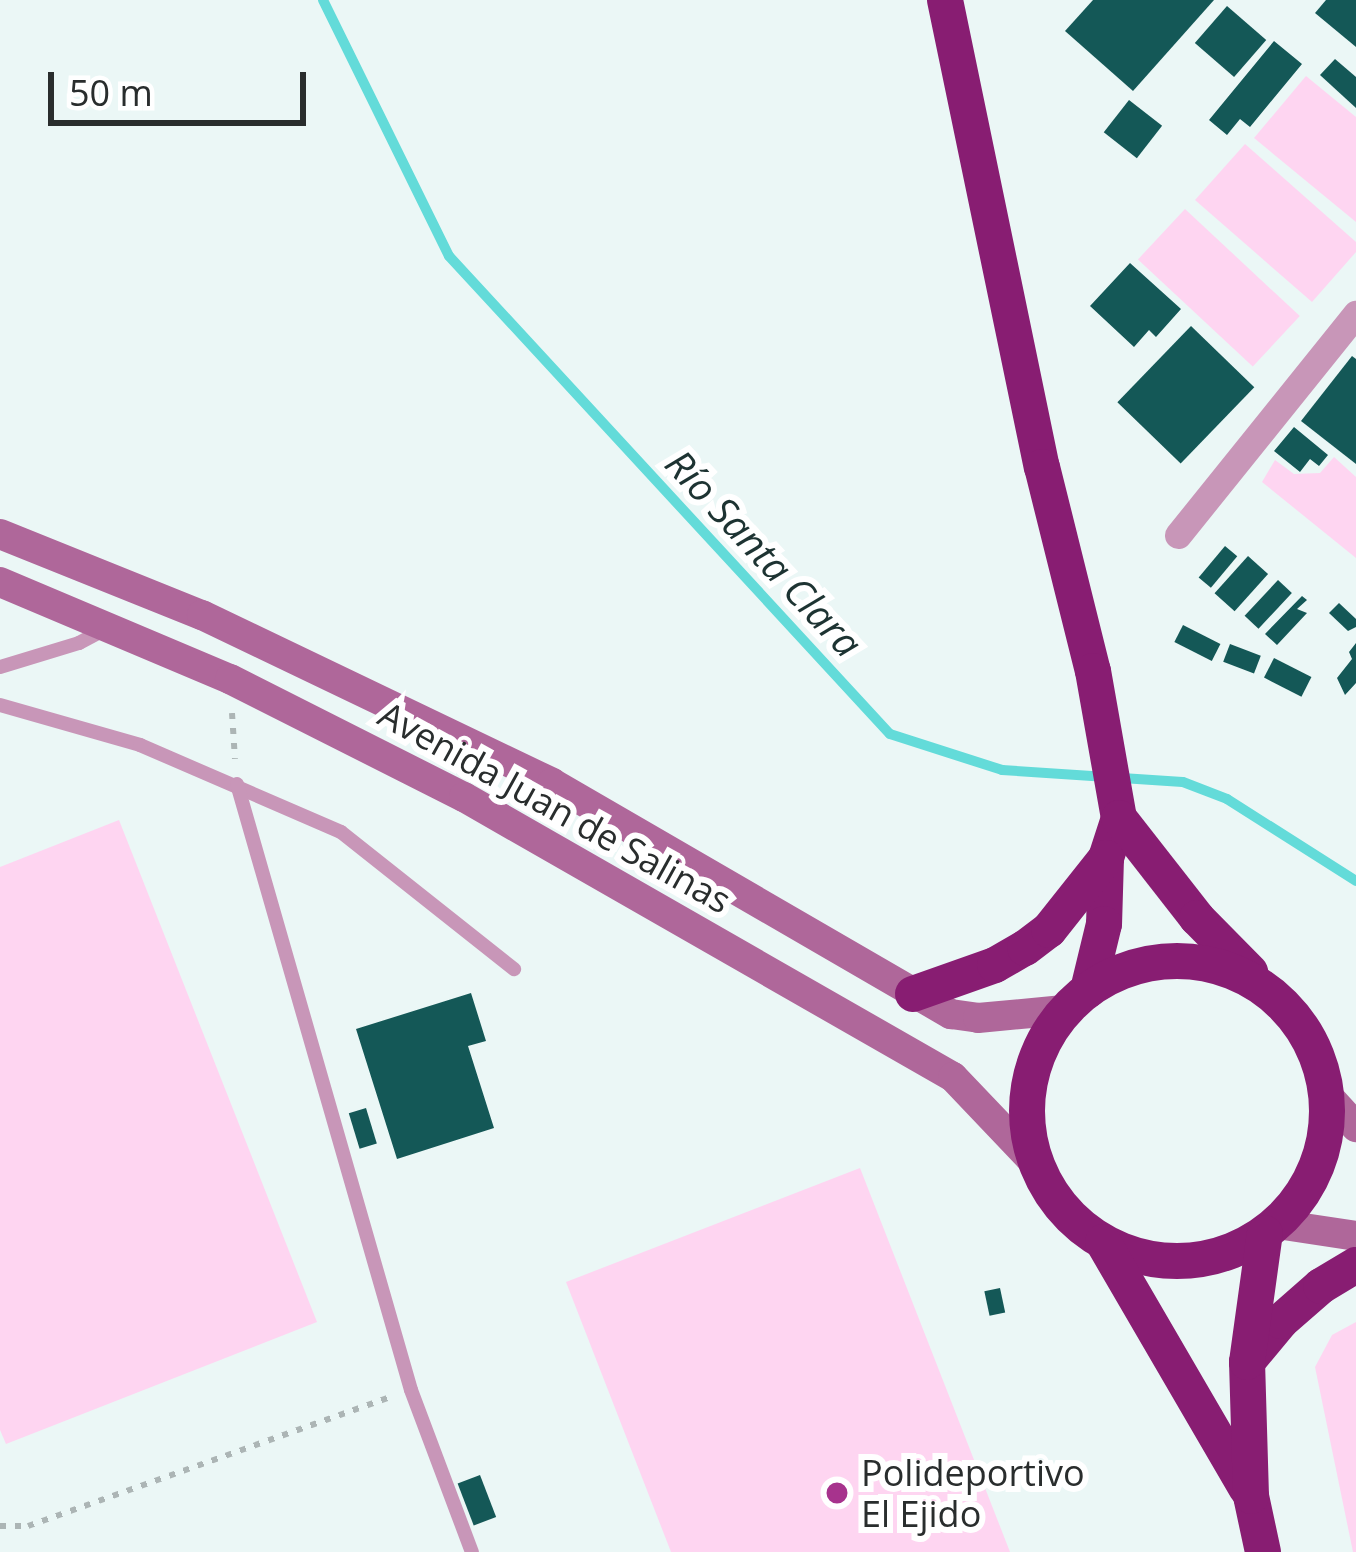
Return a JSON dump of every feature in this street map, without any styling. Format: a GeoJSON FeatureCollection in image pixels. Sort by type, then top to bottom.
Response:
{"type":"FeatureCollection","features":[{"type":"Feature","properties":{"kind":"highway"},"geometry":{"type":"LineString","coordinates":[[945,0],[1042,466],[1093,671],[1117,809],[1106,858],[1104,924],[1076,1000],[1039,1048],[1027,1088],[1034,1162],[1061,1208],[1102,1242],[1139,1257],[1179,1262],[1216,1256],[1271,1228],[1315,1174],[1327,1133],[1328,1096],[1310,1038],[1197,918],[1117,809]]}},
{"type":"Feature","properties":{"kind":"highway"},"geometry":{"type":"LineString","coordinates":[[913,994],[995,965],[1025,948],[1049,930],[1106,858]]}},
{"type":"Feature","properties":{"kind":"highway"},"geometry":{"type":"LineString","coordinates":[[1076,1000],[1124,970],[1177,961],[1215,965],[1270,992]]}},
{"type":"Feature","properties":{"kind":"highway"},"geometry":{"type":"LineString","coordinates":[[1263,1552],[1251,1496],[1247,1362],[1271,1228]]}},
{"type":"Feature","properties":{"kind":"highway"},"geometry":{"type":"LineString","coordinates":[[1102,1242],[1251,1496]]}},
{"type":"Feature","properties":{"kind":"highway"},"geometry":{"type":"LineString","coordinates":[[1247,1362],[1294,1310],[1356,1265]]}},
{"type":"Feature","properties":{"kind":"main road","name":"Avenida Juan de Salinas"},"geometry":{"type":"LineString","coordinates":[[0,534],[202,615],[552,784],[951,1014],[978,1018],[1076,1000]]}},
{"type":"Feature","properties":{"kind":"main road","name":"Avenida Juan de Salinas"},"geometry":{"type":"LineString","coordinates":[[0,582],[230,679],[464,797],[867,1024],[953,1078],[1034,1162]]}},
{"type":"Feature","properties":{"kind":"main road"},"geometry":{"type":"LineString","coordinates":[[1328,1096],[1356,1127]]}},
{"type":"Feature","properties":{"kind":"main road"},"geometry":{"type":"LineString","coordinates":[[1271,1228],[1356,1236]]}},
{"type":"Feature","properties":{"kind":"street"},"geometry":{"type":"LineString","coordinates":[[1178,535],[1356,314]]}},
{"type":"Feature","properties":{"kind":"lane"},"geometry":{"type":"LineString","coordinates":[[0,667],[80,643],[108,627]]}},
{"type":"Feature","properties":{"kind":"lane"},"geometry":{"type":"LineString","coordinates":[[0,705],[140,745],[341,832],[514,968]]}},
{"type":"Feature","properties":{"kind":"lane"},"geometry":{"type":"LineString","coordinates":[[237,784],[411,1390],[472,1552]]}},
{"type":"Feature","properties":{"kind":"path"},"geometry":{"type":"LineString","coordinates":[[230,679],[237,784]]}},
{"type":"Feature","properties":{"kind":"path"},"geometry":{"type":"LineString","coordinates":[[0,1526],[28,1526],[411,1390]]}},
{"type":"Feature","properties":{"kind":"shaded area"},"geometry":{"type":"Polygon","coordinates":[[[1306,76],[1356,117],[1356,222],[1254,138],[1306,76]]]}},
{"type":"Feature","properties":{"kind":"shaded area"},"geometry":{"type":"Polygon","coordinates":[[[1245,144],[1356,242],[1356,252],[1312,302],[1195,200],[1245,144]]]}},
{"type":"Feature","properties":{"kind":"shaded area"},"geometry":{"type":"Polygon","coordinates":[[[1185,209],[1300,316],[1253,367],[1138,259],[1185,209]]]}},
{"type":"Feature","properties":{"kind":"shaded area"},"geometry":{"type":"Polygon","coordinates":[[[1334,457],[1356,477],[1356,558],[1262,482],[1275,460],[1294,474],[1320,473],[1334,457]]]}},
{"type":"Feature","properties":{"kind":"shaded area"},"geometry":{"type":"Polygon","coordinates":[[[119,820],[317,1322],[6,1444],[0,1430],[0,867],[119,820]]]}},
{"type":"Feature","properties":{"kind":"shaded area"},"geometry":{"type":"Polygon","coordinates":[[[860,1168],[1010,1552],[671,1552],[566,1282],[860,1168]]]}},
{"type":"Feature","properties":{"kind":"shaded area"},"geometry":{"type":"Polygon","coordinates":[[[1356,1322],[1353,1552],[1315,1367],[1332,1335],[1356,1322]]]}},
{"type":"Feature","properties":{"kind":"building"},"geometry":{"type":"Polygon","coordinates":[[[1093,0],[1214,0],[1133,91],[1065,31],[1093,0]]]}},
{"type":"Feature","properties":{"kind":"building"},"geometry":{"type":"Polygon","coordinates":[[[1326,0],[1356,0],[1356,47],[1315,13],[1326,0]]]}},
{"type":"Feature","properties":{"kind":"building"},"geometry":{"type":"Polygon","coordinates":[[[1227,6],[1266,40],[1234,77],[1195,43],[1227,6]]]}},
{"type":"Feature","properties":{"kind":"building"},"geometry":{"type":"Polygon","coordinates":[[[1274,41],[1302,64],[1250,127],[1240,119],[1227,135],[1209,120],[1274,41]]]}},
{"type":"Feature","properties":{"kind":"building"},"geometry":{"type":"Polygon","coordinates":[[[1335,59],[1356,77],[1356,108],[1320,75],[1335,59]]]}},
{"type":"Feature","properties":{"kind":"building"},"geometry":{"type":"Polygon","coordinates":[[[1129,100],[1162,126],[1137,158],[1104,132],[1129,100]]]}},
{"type":"Feature","properties":{"kind":"building"},"geometry":{"type":"Polygon","coordinates":[[[1130,263],[1181,309],[1156,337],[1149,330],[1134,347],[1090,306],[1130,263]]]}},
{"type":"Feature","properties":{"kind":"building"},"geometry":{"type":"Polygon","coordinates":[[[1191,326],[1254,387],[1181,463],[1117,402],[1191,326]]]}},
{"type":"Feature","properties":{"kind":"building"},"geometry":{"type":"Polygon","coordinates":[[[1352,356],[1356,359],[1356,464],[1301,421],[1352,356]]]}},
{"type":"Feature","properties":{"kind":"building"},"geometry":{"type":"Polygon","coordinates":[[[1294,427],[1328,455],[1319,466],[1310,459],[1300,472],[1274,451],[1294,427]]]}},
{"type":"Feature","properties":{"kind":"building"},"geometry":{"type":"Polygon","coordinates":[[[1225,546],[1237,556],[1211,588],[1199,577],[1225,546]]]}},
{"type":"Feature","properties":{"kind":"building"},"geometry":{"type":"Polygon","coordinates":[[[1248,556],[1268,574],[1235,611],[1215,593],[1248,556]]]}},
{"type":"Feature","properties":{"kind":"building"},"geometry":{"type":"Polygon","coordinates":[[[1278,580],[1292,593],[1258,629],[1245,616],[1278,580]]]}},
{"type":"Feature","properties":{"kind":"building"},"geometry":{"type":"Polygon","coordinates":[[[1302,596],[1307,600],[1297,609],[1307,613],[1277,645],[1265,634],[1302,596]]]}},
{"type":"Feature","properties":{"kind":"building"},"geometry":{"type":"Polygon","coordinates":[[[1339,603],[1356,619],[1356,627],[1348,631],[1329,613],[1339,603]]]}},
{"type":"Feature","properties":{"kind":"building"},"geometry":{"type":"Polygon","coordinates":[[[1183,625],[1220,644],[1212,661],[1174,642],[1183,625]]]}},
{"type":"Feature","properties":{"kind":"building"},"geometry":{"type":"Polygon","coordinates":[[[1356,643],[1356,683],[1345,695],[1337,678],[1352,659],[1349,652],[1356,643]]]}},
{"type":"Feature","properties":{"kind":"building"},"geometry":{"type":"Polygon","coordinates":[[[1230,644],[1261,656],[1254,674],[1223,662],[1230,644]]]}},
{"type":"Feature","properties":{"kind":"building"},"geometry":{"type":"Polygon","coordinates":[[[1274,658],[1311,677],[1301,697],[1264,678],[1274,658]]]}},
{"type":"Feature","properties":{"kind":"building"},"geometry":{"type":"Polygon","coordinates":[[[471,993],[486,1041],[468,1046],[494,1128],[397,1159],[356,1029],[471,993]]]}},
{"type":"Feature","properties":{"kind":"building"},"geometry":{"type":"Polygon","coordinates":[[[366,1108],[377,1143],[360,1149],[349,1113],[366,1108]]]}},
{"type":"Feature","properties":{"kind":"building"},"geometry":{"type":"Polygon","coordinates":[[[1000,1288],[1005,1312],[990,1316],[984,1291],[1000,1288]]]}},
{"type":"Feature","properties":{"kind":"building"},"geometry":{"type":"Polygon","coordinates":[[[480,1475],[496,1517],[474,1526],[458,1484],[480,1475]]]}},
{"type":"Feature","properties":{"kind":"waterway","name":"Río Santa Clara"},"geometry":{"type":"LineString","coordinates":[[323,0],[449,256],[890,734],[1002,770],[1183,782],[1227,799],[1356,881]]}},
{"type":"Feature","properties":{"kind":"place","name":"Polideportivo El Ejido"},"geometry":{"type":"Point","coordinates":[837,1493]}}]}
